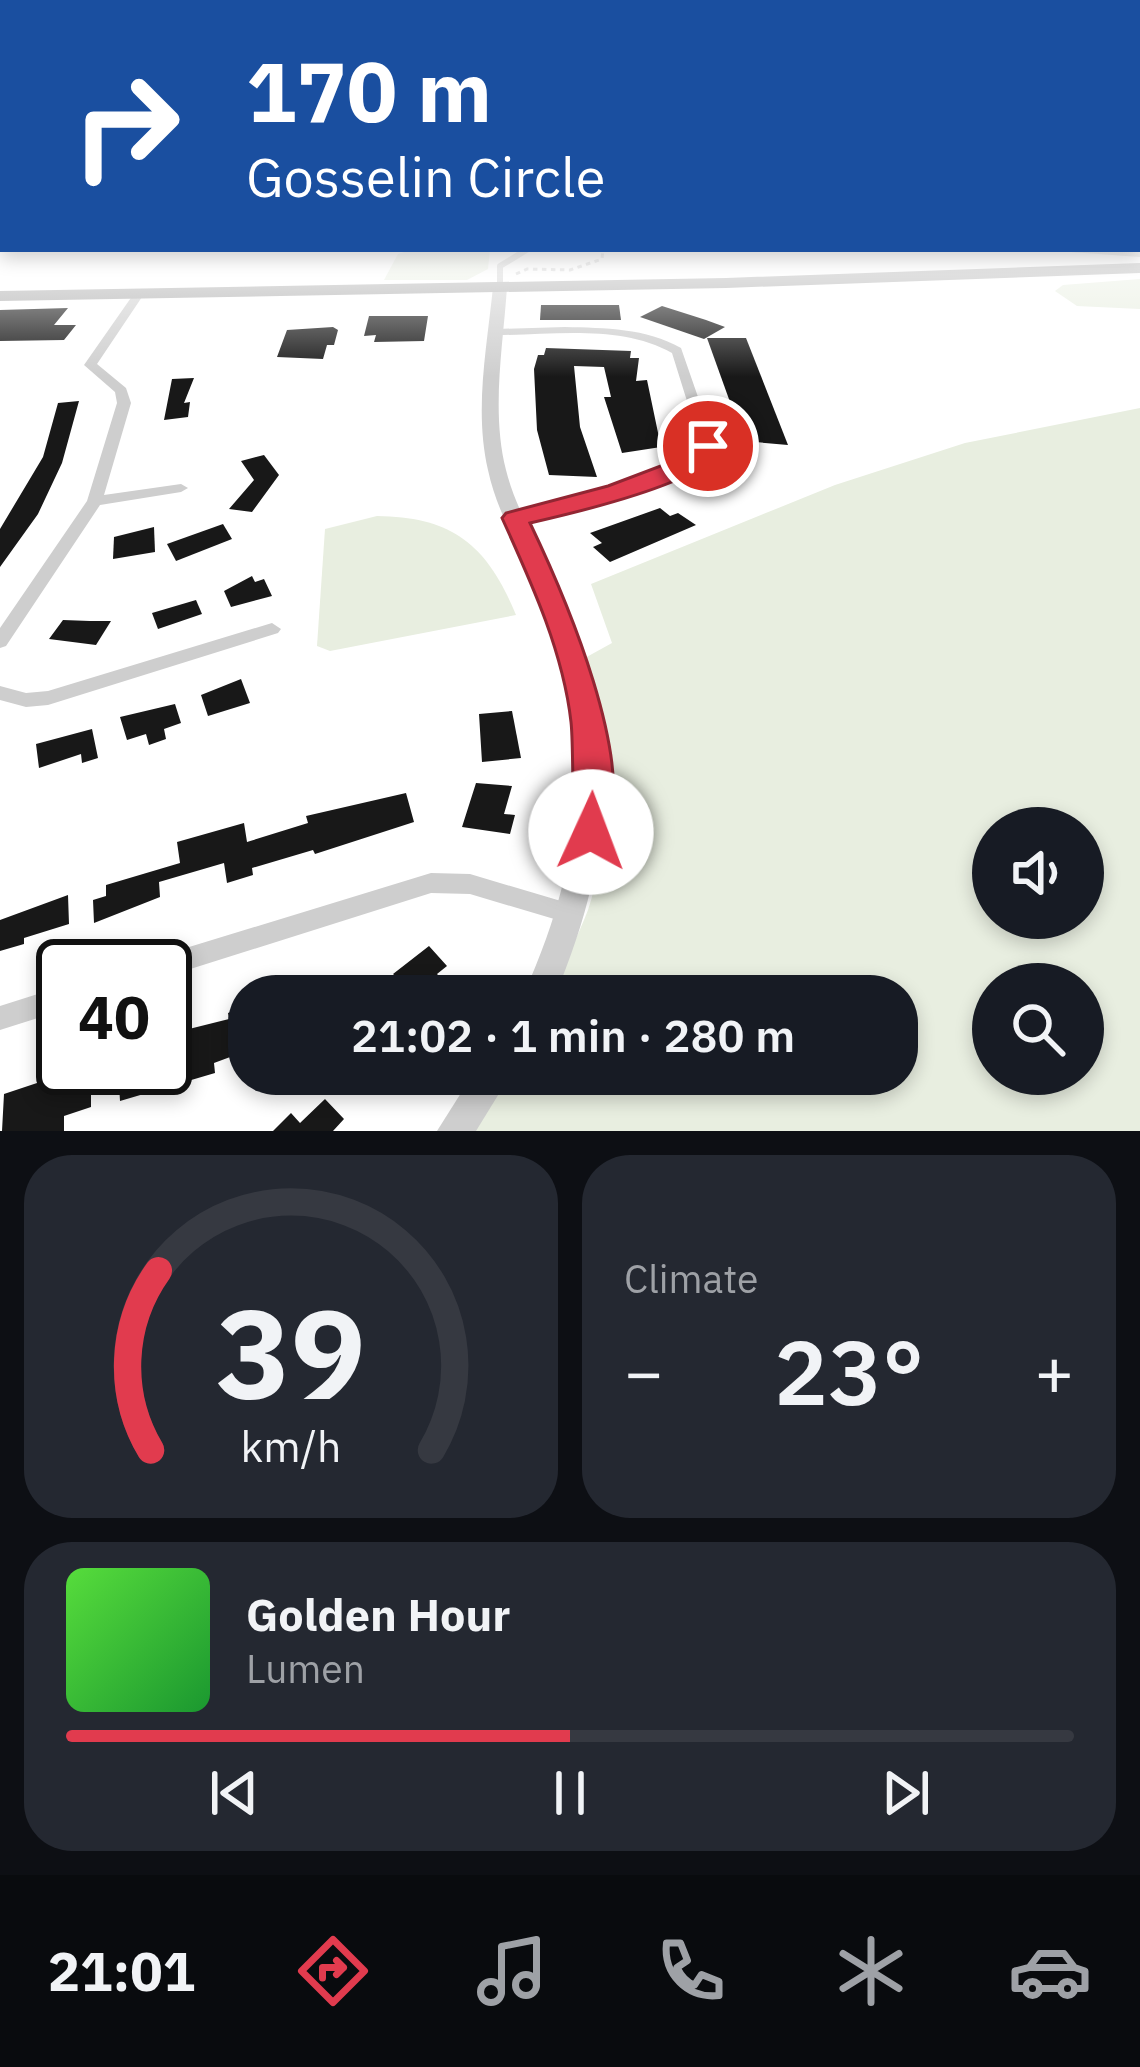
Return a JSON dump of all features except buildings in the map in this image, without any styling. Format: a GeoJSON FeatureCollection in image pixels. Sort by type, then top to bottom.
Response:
{"type":"FeatureCollection","features":[{"type":"Feature","properties":{"kind":"main road"},"geometry":{"type":"LineString","coordinates":[[0,296],[725,283],[1063,271]]}},
{"type":"Feature","properties":{"kind":"street"},"geometry":{"type":"LineString","coordinates":[[508,287],[497,332],[493,449],[515,518],[569,645],[592,747],[591,832],[572,914],[547,975]]}},
{"type":"Feature","properties":{"kind":"street"},"geometry":{"type":"LineString","coordinates":[[0,643],[94,501],[124,403],[121,392],[90,365],[139,294]]}},
{"type":"Feature","properties":{"kind":"street"},"geometry":{"type":"LineString","coordinates":[[497,332],[620,335],[664,342],[676,351],[708,446],[705,456],[580,505],[515,518]]}},
{"type":"Feature","properties":{"kind":"street"},"geometry":{"type":"LineString","coordinates":[[94,501],[181,488]]}},
{"type":"Feature","properties":{"kind":"street"},"geometry":{"type":"LineString","coordinates":[[0,693],[26,700],[48,698],[272,629]]}},
{"type":"Feature","properties":{"kind":"street"},"geometry":{"type":"LineString","coordinates":[[192,957],[431,883],[470,884],[572,914]]}},
{"type":"Feature","properties":{"kind":"street"},"geometry":{"type":"LineString","coordinates":[[0,1018],[36,1007]]}},
{"type":"Feature","properties":{"kind":"street"},"geometry":{"type":"LineString","coordinates":[[454,1131],[479,1095]]}},
{"type":"Feature","properties":{"kind":"lane"},"geometry":{"type":"LineString","coordinates":[[502,271],[508,287]]}},
{"type":"Feature","properties":{"kind":"path"},"geometry":{"type":"LineString","coordinates":[[508,287],[520,271]]}},
{"type":"Feature","properties":{"kind":"shaded area"},"geometry":{"type":"Polygon","coordinates":[[[389,271],[485,271],[467,280],[384,280],[389,271]]]}},
{"type":"Feature","properties":{"kind":"shaded area"},"geometry":{"type":"Polygon","coordinates":[[[1140,279],[1140,309],[1077,306],[1055,291],[1063,285],[1140,279]]]}},
{"type":"Feature","properties":{"kind":"shaded area"},"geometry":{"type":"Polygon","coordinates":[[[1140,408],[1140,1131],[462,1131],[489,1095],[918,1095],[918,975],[558,975],[588,910],[601,849],[599,752],[583,659],[612,643],[591,584],[835,485],[965,443],[1140,408]]]}},
{"type":"Feature","properties":{"kind":"shaded area"},"geometry":{"type":"Polygon","coordinates":[[[377,516],[427,522],[464,540],[493,570],[516,615],[330,651],[317,646],[325,529],[377,516]]]}},
{"type":"Feature","properties":{"kind":"route"},"geometry":{"type":"LineString","coordinates":[[591,832],[594,788],[587,717],[554,603],[515,518],[580,505],[690,464],[705,456],[708,446]]}}]}
